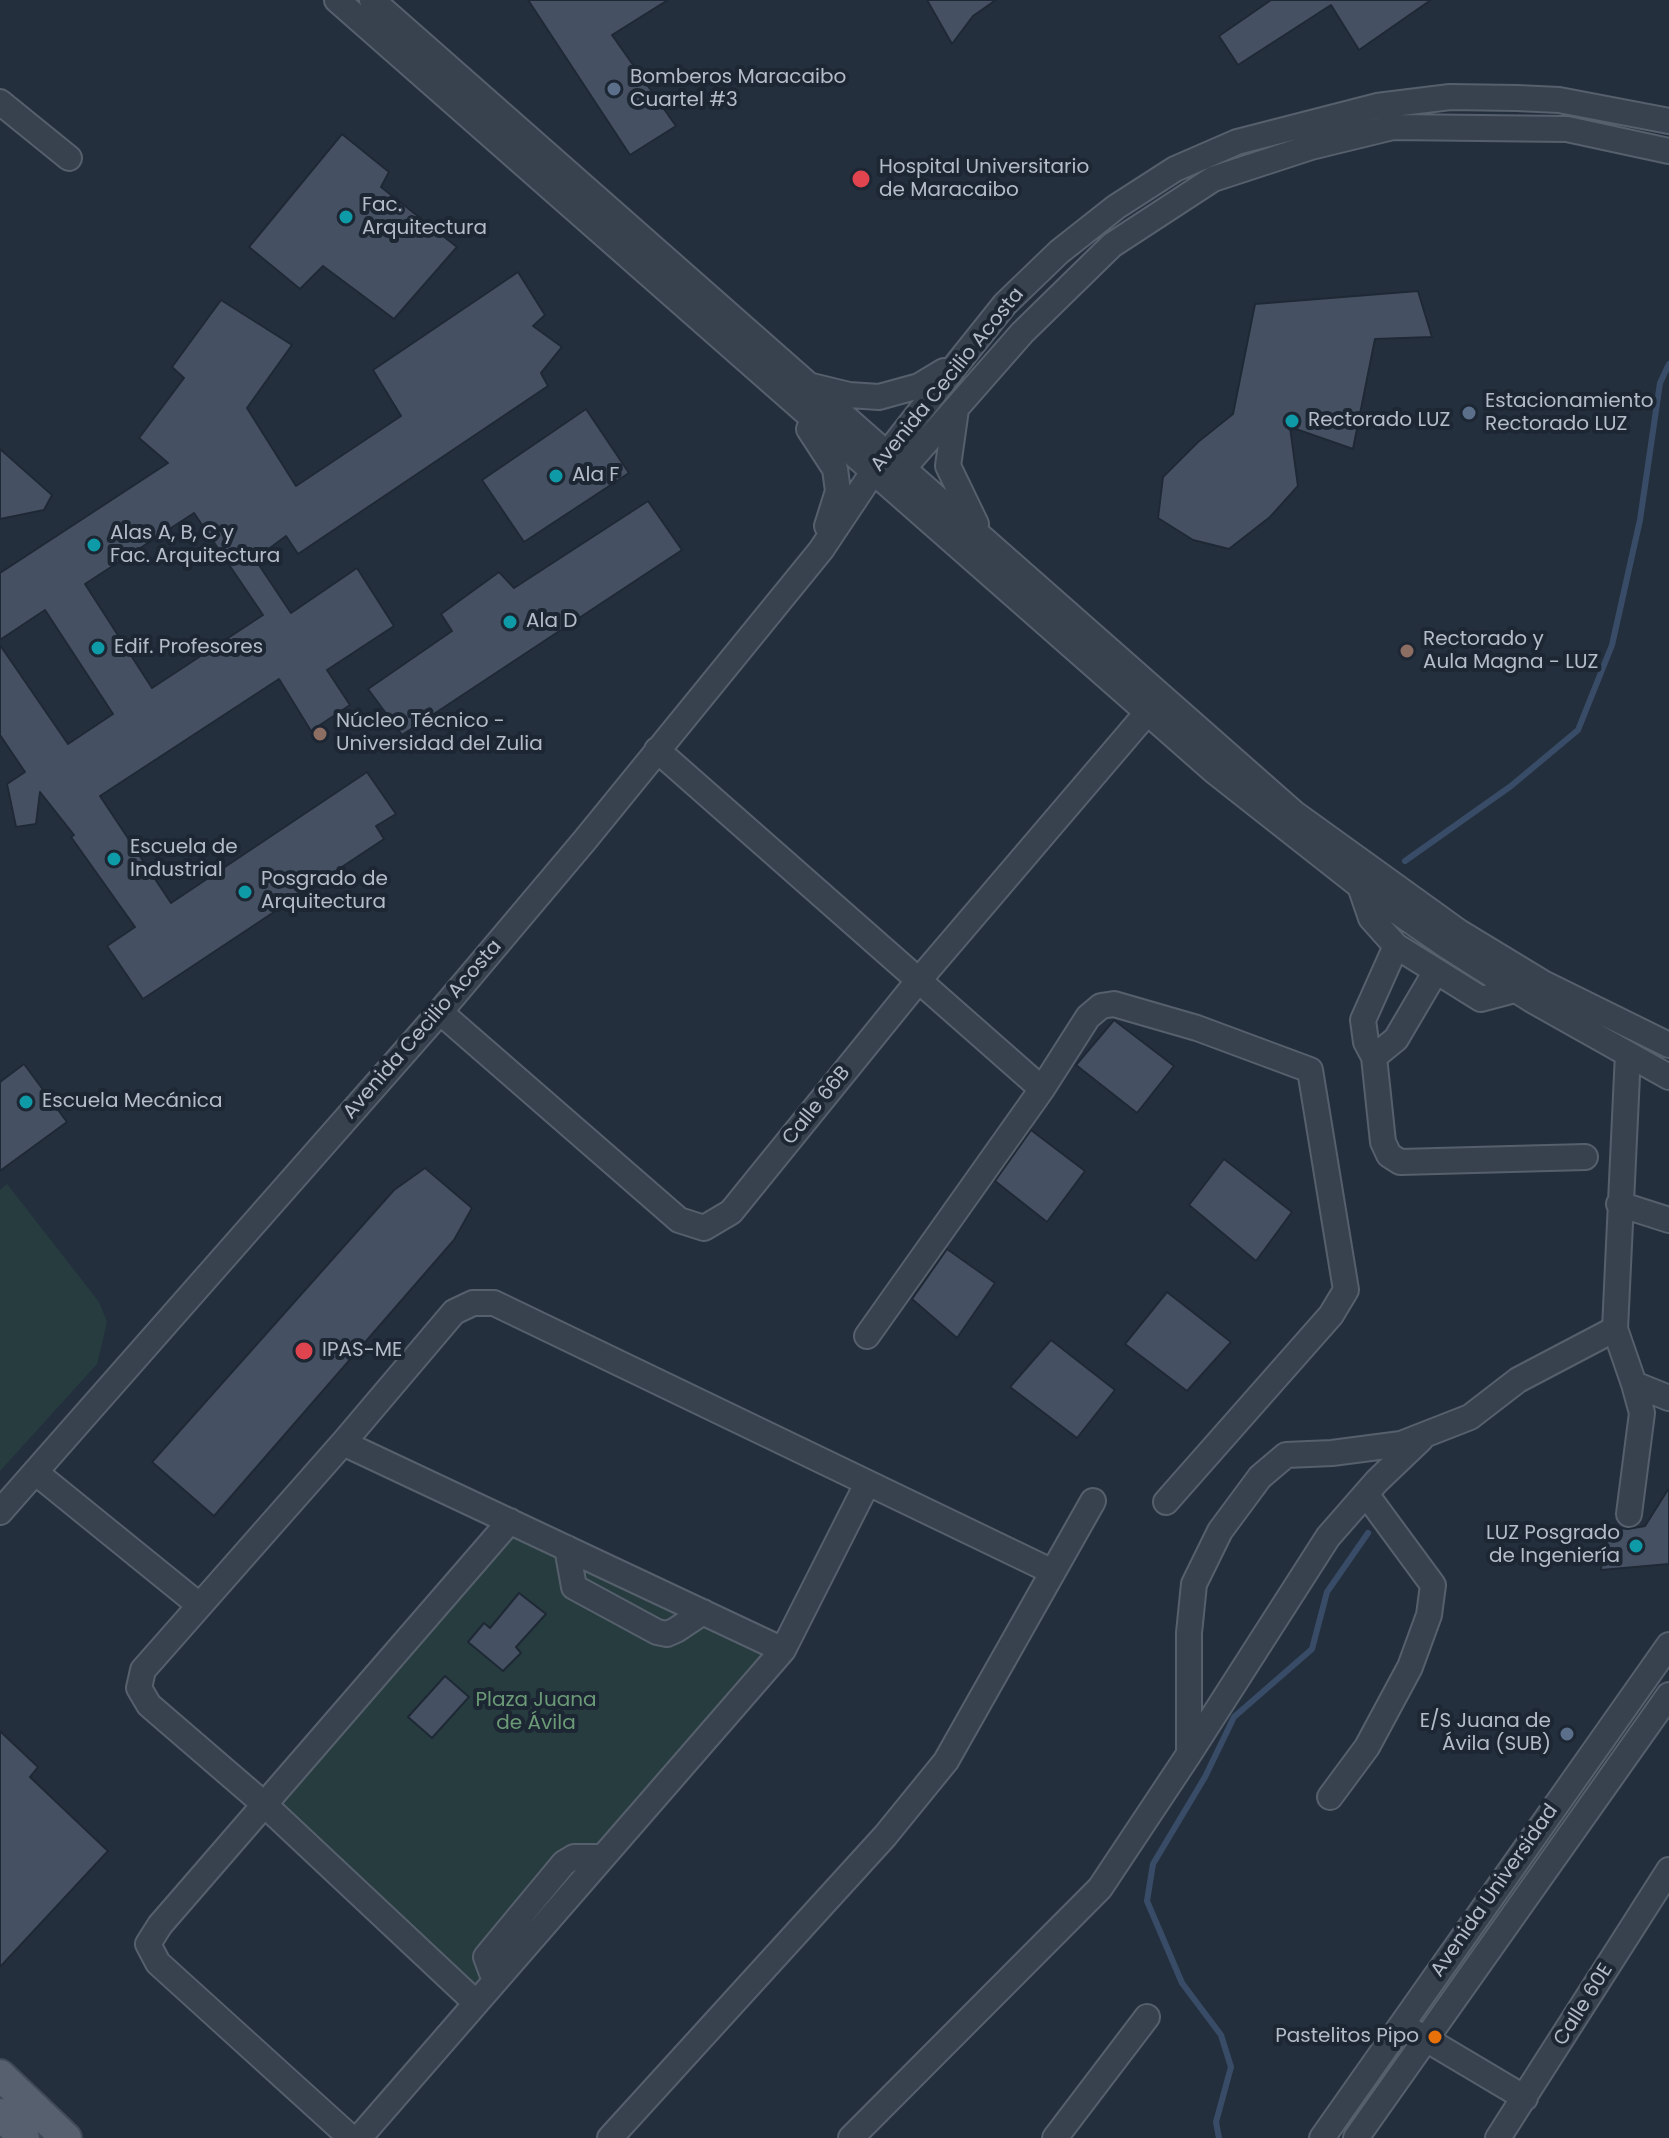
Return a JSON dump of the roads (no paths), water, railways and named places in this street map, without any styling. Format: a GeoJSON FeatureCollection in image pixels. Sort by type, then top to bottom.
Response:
{"type":"FeatureCollection","features":[{"type":"Feature","properties":{"kind":"main road"},"geometry":{"type":"LineString","coordinates":[[0,2075],[66,2138]]}},
{"type":"Feature","properties":{"kind":"main road"},"geometry":{"type":"LineString","coordinates":[[0,2114],[24,2138]]}},
{"type":"Feature","properties":{"kind":"street"},"geometry":{"type":"LineString","coordinates":[[403,0],[405,10],[466,68],[485,100]]}},
{"type":"Feature","properties":{"kind":"street"},"geometry":{"type":"LineString","coordinates":[[356,3],[485,100],[807,384],[887,470],[1146,714],[1360,886],[1669,1077]]}},
{"type":"Feature","properties":{"kind":"street"},"geometry":{"type":"LineString","coordinates":[[356,3],[783,395],[985,540],[1294,813],[1459,932],[1530,991],[1669,1065]]}},
{"type":"Feature","properties":{"kind":"street","name":"Avenida Cecilio Acosta"},"geometry":{"type":"LineString","coordinates":[[887,470],[957,364],[1005,304],[1059,252],[1116,207],[1175,169],[1237,142],[1377,106],[1450,97],[1559,100],[1669,121]]}},
{"type":"Feature","properties":{"kind":"street"},"geometry":{"type":"LineString","coordinates":[[0,102],[69,158]]}},
{"type":"Feature","properties":{"kind":"street","name":"Avenida Cecilio Acosta"},"geometry":{"type":"LineString","coordinates":[[0,1512],[440,1012],[887,470],[1112,245],[1213,179],[1311,147],[1393,127],[1567,129],[1669,151]]}},
{"type":"Feature","properties":{"kind":"street"},"geometry":{"type":"LineString","coordinates":[[807,384],[849,395],[879,397],[919,386],[957,364]]}},
{"type":"Feature","properties":{"kind":"street"},"geometry":{"type":"LineString","coordinates":[[783,395],[819,441],[835,469],[838,491],[826,543]]}},
{"type":"Feature","properties":{"kind":"street"},"geometry":{"type":"LineString","coordinates":[[957,403],[951,427],[948,466],[960,496],[985,540]]}},
{"type":"Feature","properties":{"kind":"street","name":"Calle 66B"},"geometry":{"type":"LineString","coordinates":[[440,1012],[679,1220],[704,1228],[731,1212],[919,980],[1146,714]]}},
{"type":"Feature","properties":{"kind":"street"},"geometry":{"type":"LineString","coordinates":[[657,750],[1042,1089]]}},
{"type":"Feature","properties":{"kind":"street"},"geometry":{"type":"LineString","coordinates":[[1360,886],[1371,918],[1396,946],[1481,999],[1530,991],[1669,1045]]}},
{"type":"Feature","properties":{"kind":"street"},"geometry":{"type":"LineString","coordinates":[[1396,946],[1363,1020],[1366,1042],[1374,1057],[1383,1142],[1389,1155],[1400,1162],[1585,1157]]}},
{"type":"Feature","properties":{"kind":"street"},"geometry":{"type":"LineString","coordinates":[[1374,1057],[1396,1039],[1436,971]]}},
{"type":"Feature","properties":{"kind":"street"},"geometry":{"type":"LineString","coordinates":[[867,1336],[1042,1089],[1088,1017],[1101,1006],[1114,1004],[1197,1028],[1310,1070],[1346,1290],[1331,1315],[1166,1502]]}},
{"type":"Feature","properties":{"kind":"street"},"geometry":{"type":"LineString","coordinates":[[1628,1054],[1615,1329],[1642,1413],[1629,1514]]}},
{"type":"Feature","properties":{"kind":"street"},"geometry":{"type":"LineString","coordinates":[[1619,1204],[1669,1220]]}},
{"type":"Feature","properties":{"kind":"street"},"geometry":{"type":"LineString","coordinates":[[476,2003],[265,1805],[149,1705],[139,1688],[143,1670],[454,1312],[473,1303],[494,1303],[1053,1572]]}},
{"type":"Feature","properties":{"kind":"street"},"geometry":{"type":"LineString","coordinates":[[1189,1754],[1189,1633],[1194,1584],[1220,1531],[1260,1477],[1286,1455],[1401,1444],[1470,1417],[1518,1380],[1615,1329]]}},
{"type":"Feature","properties":{"kind":"street"},"geometry":{"type":"LineString","coordinates":[[1634,1384],[1669,1398]]}},
{"type":"Feature","properties":{"kind":"street"},"geometry":{"type":"LineString","coordinates":[[851,2138],[1100,1888],[1328,1537],[1366,1494],[1427,1434]]}},
{"type":"Feature","properties":{"kind":"street"},"geometry":{"type":"LineString","coordinates":[[343,1443],[783,1650]]}},
{"type":"Feature","properties":{"kind":"street"},"geometry":{"type":"LineString","coordinates":[[35,1472],[199,1605]]}},
{"type":"Feature","properties":{"kind":"street"},"geometry":{"type":"LineString","coordinates":[[359,2138],[783,1650],[867,1484]]}},
{"type":"Feature","properties":{"kind":"street"},"geometry":{"type":"LineString","coordinates":[[1330,1797],[1367,1747],[1410,1667],[1429,1615],[1433,1585],[1366,1494]]}},
{"type":"Feature","properties":{"kind":"street"},"geometry":{"type":"LineString","coordinates":[[610,2138],[885,1836],[946,1761],[1093,1501]]}},
{"type":"Feature","properties":{"kind":"street"},"geometry":{"type":"LineString","coordinates":[[351,2138],[158,1963],[148,1944],[160,1925],[510,1521]]}},
{"type":"Feature","properties":{"kind":"street"},"geometry":{"type":"LineString","coordinates":[[567,1548],[574,1587],[657,1632],[667,1634],[703,1612]]}},
{"type":"Feature","properties":{"kind":"street","name":"Avenida Universidad"},"geometry":{"type":"LineString","coordinates":[[1322,2138],[1669,1645]]}},
{"type":"Feature","properties":{"kind":"street","name":"Avenida Universidad"},"geometry":{"type":"LineString","coordinates":[[1356,2138],[1669,1695]]}},
{"type":"Feature","properties":{"kind":"street","name":"Calle 60E"},"geometry":{"type":"LineString","coordinates":[[1498,2138],[1660,1905],[1669,1870]]}},
{"type":"Feature","properties":{"kind":"street"},"geometry":{"type":"LineString","coordinates":[[1055,2138],[1147,2017]]}},
{"type":"Feature","properties":{"kind":"street"},"geometry":{"type":"LineString","coordinates":[[1403,2023],[1425,2040],[1525,2098]]}},
{"type":"Feature","properties":{"kind":"waterway"},"geometry":{"type":"LineString","coordinates":[[1405,861],[1511,786],[1578,730],[1612,645],[1640,520],[1660,383],[1669,364]]}},
{"type":"Feature","properties":{"kind":"waterway"},"geometry":{"type":"LineString","coordinates":[[1219,2138],[1216,2122],[1231,2067],[1221,2035],[1182,1983],[1147,1901],[1153,1864],[1205,1777],[1234,1717],[1312,1649],[1327,1592],[1368,1533]]}},
{"type":"Feature","properties":{"kind":"place","name":"Bomberos Maracaibo Cuartel #3"},"geometry":{"type":"Point","coordinates":[614,89]}},
{"type":"Feature","properties":{"kind":"place","name":"Hospital Universitario de Maracaibo"},"geometry":{"type":"Point","coordinates":[861,179]}},
{"type":"Feature","properties":{"kind":"place","name":"Fac. Arquitectura"},"geometry":{"type":"Point","coordinates":[346,217]}},
{"type":"Feature","properties":{"kind":"place","name":"Estacionamiento Rectorado LUZ"},"geometry":{"type":"Point","coordinates":[1469,413]}},
{"type":"Feature","properties":{"kind":"place","name":"Rectorado LUZ"},"geometry":{"type":"Point","coordinates":[1292,421]}},
{"type":"Feature","properties":{"kind":"place","name":"Ala F"},"geometry":{"type":"Point","coordinates":[556,476]}},
{"type":"Feature","properties":{"kind":"place","name":"Alas A, B, C y Fac. Arquitectura"},"geometry":{"type":"Point","coordinates":[94,545]}},
{"type":"Feature","properties":{"kind":"place","name":"Ala D"},"geometry":{"type":"Point","coordinates":[510,622]}},
{"type":"Feature","properties":{"kind":"place","name":"Edif. Profesores"},"geometry":{"type":"Point","coordinates":[98,648]}},
{"type":"Feature","properties":{"kind":"place","name":"Rectorado y Aula Magna - LUZ"},"geometry":{"type":"Point","coordinates":[1407,651]}},
{"type":"Feature","properties":{"kind":"place","name":"Núcleo Técnico - Universidad del Zulia"},"geometry":{"type":"Point","coordinates":[320,734]}},
{"type":"Feature","properties":{"kind":"place","name":"Escuela de Industrial"},"geometry":{"type":"Point","coordinates":[114,859]}},
{"type":"Feature","properties":{"kind":"place","name":"Posgrado de Arquitectura"},"geometry":{"type":"Point","coordinates":[245,892]}},
{"type":"Feature","properties":{"kind":"place","name":"Escuela Mecánica"},"geometry":{"type":"Point","coordinates":[26,1102]}},
{"type":"Feature","properties":{"kind":"place","name":"IPAS-ME"},"geometry":{"type":"Point","coordinates":[304,1351]}},
{"type":"Feature","properties":{"kind":"place","name":"LUZ Posgrado de Ingeniería"},"geometry":{"type":"Point","coordinates":[1636,1546]}},
{"type":"Feature","properties":{"kind":"place","name":"E/S Juana de Ávila (SUB)"},"geometry":{"type":"Point","coordinates":[1567,1734]}},
{"type":"Feature","properties":{"kind":"place","name":"Pastelitos Pipo"},"geometry":{"type":"Point","coordinates":[1435,2037]}},
{"type":"Feature","properties":{"kind":"park label","name":"Plaza Juana de Ávila"},"geometry":{"type":"Point","coordinates":[536,1712]}}]}
